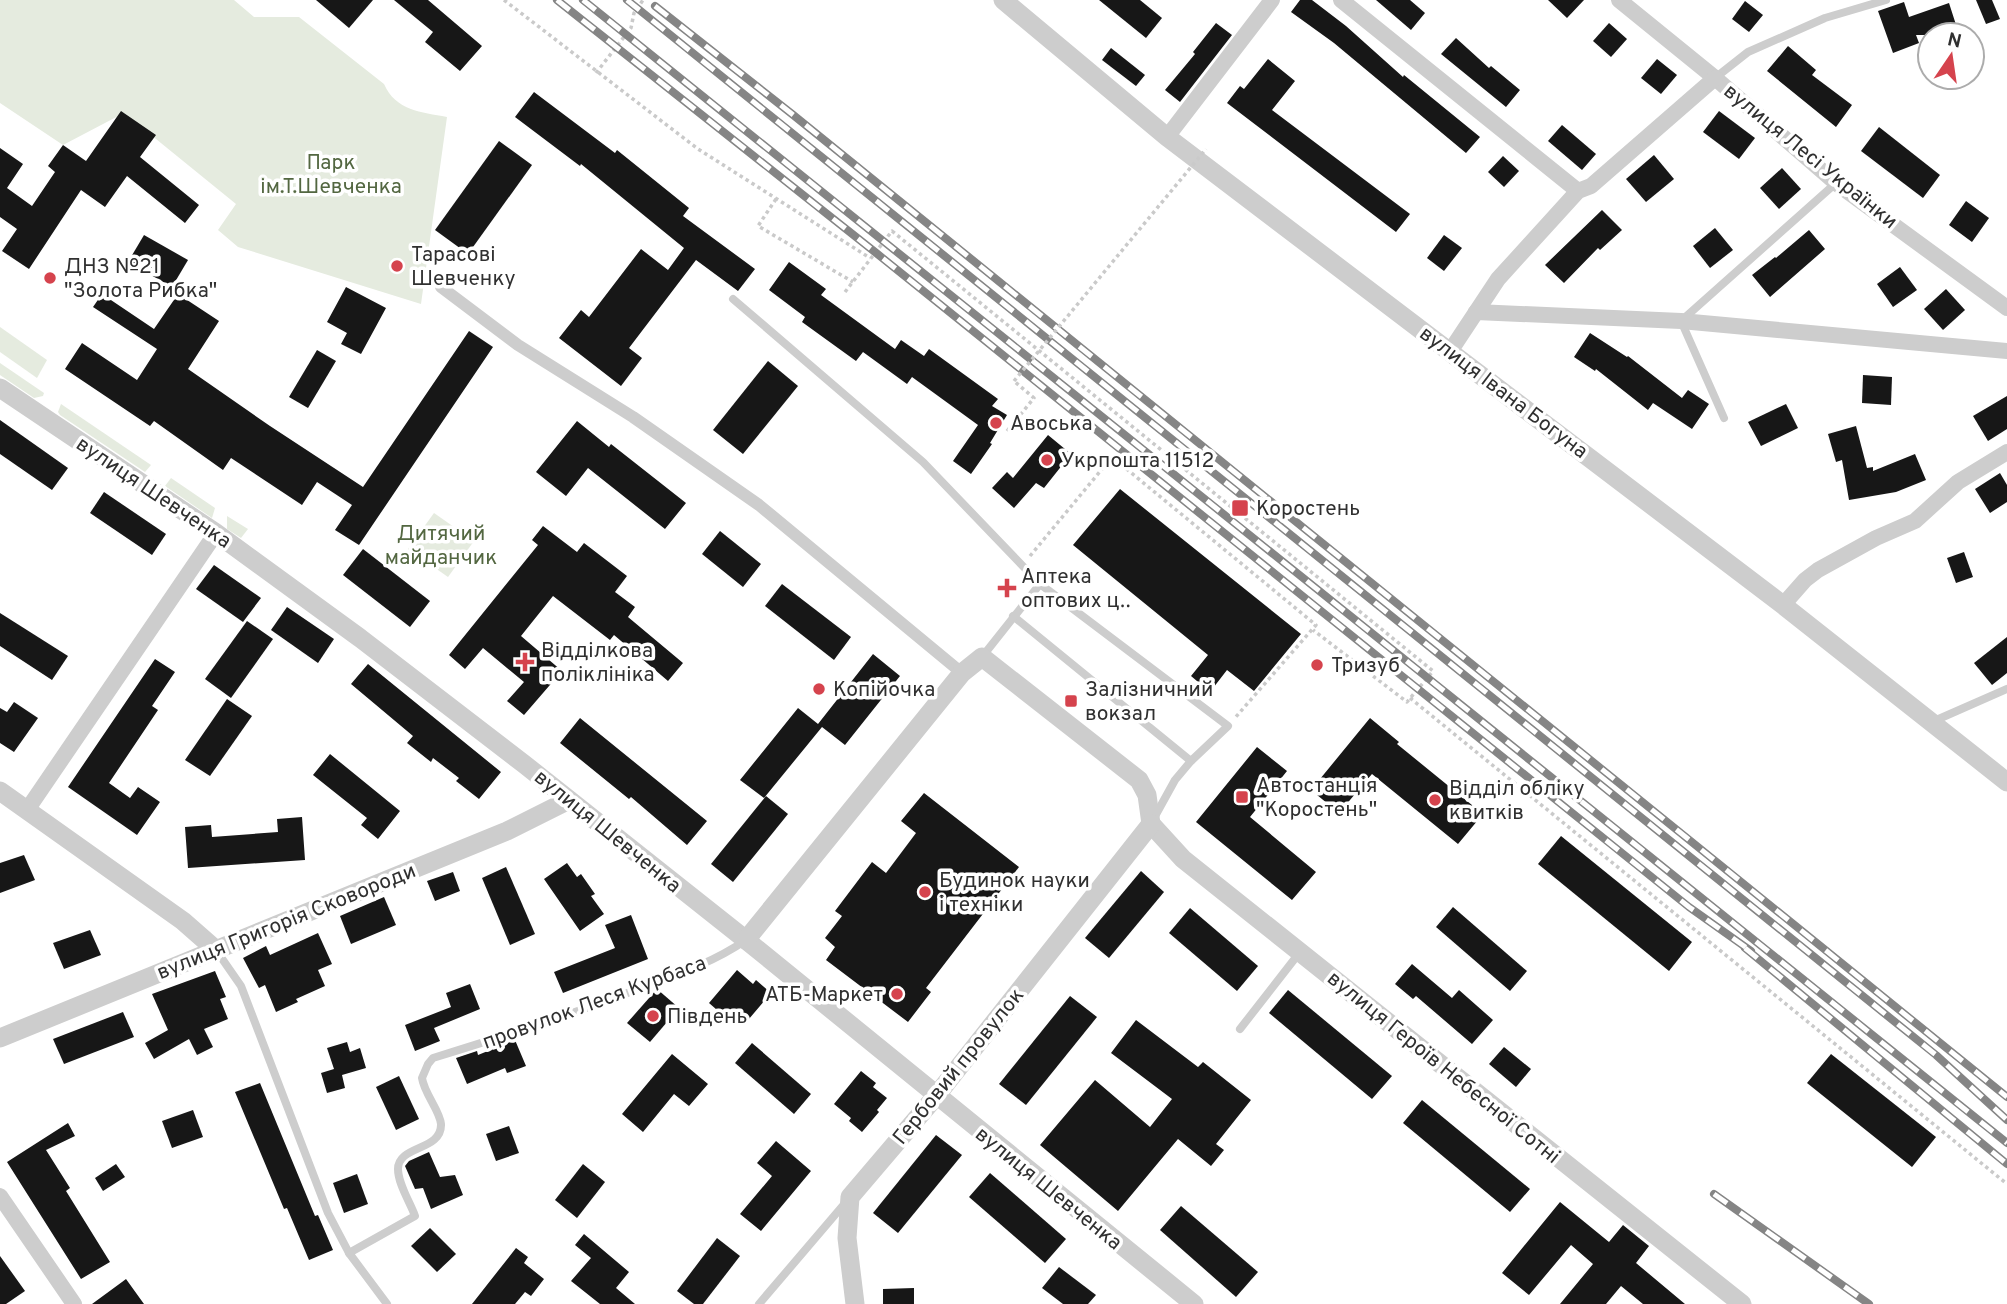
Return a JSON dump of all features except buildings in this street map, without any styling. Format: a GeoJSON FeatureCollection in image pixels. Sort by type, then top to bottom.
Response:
{"type":"FeatureCollection","features":[{"type":"Feature","properties":{"kind":"street","name":"вулиця Івана Богуна"},"geometry":{"type":"LineString","coordinates":[[1003,0],[1167,137],[1451,350],[1783,605],[2007,782]]}},
{"type":"Feature","properties":{"kind":"street"},"geometry":{"type":"LineString","coordinates":[[1167,137],[1272,0]]}},
{"type":"Feature","properties":{"kind":"street"},"geometry":{"type":"LineString","coordinates":[[1341,0],[1578,191]]}},
{"type":"Feature","properties":{"kind":"street","name":"вулиця Лесі Українки"},"geometry":{"type":"LineString","coordinates":[[1619,0],[1715,78],[1836,183],[2007,308]]}},
{"type":"Feature","properties":{"kind":"street"},"geometry":{"type":"LineString","coordinates":[[1451,350],[1498,279],[1578,191],[1591,186],[1715,78]]}},
{"type":"Feature","properties":{"kind":"street"},"geometry":{"type":"LineString","coordinates":[[441,287],[518,345],[633,417],[759,505],[972,665],[989,660],[1139,780],[1147,795],[1151,824]]}},
{"type":"Feature","properties":{"kind":"street"},"geometry":{"type":"LineString","coordinates":[[1476,312],[1681,321],[2007,351]]}},
{"type":"Feature","properties":{"kind":"street","name":"вулиця Шевченка"},"geometry":{"type":"LineString","coordinates":[[0,388],[216,533],[360,638],[746,940],[1194,1304]]}},
{"type":"Feature","properties":{"kind":"street"},"geometry":{"type":"LineString","coordinates":[[1783,605],[1805,580],[1818,570],[1876,538],[1914,521],[1958,482],[2007,452]]}},
{"type":"Feature","properties":{"kind":"street"},"geometry":{"type":"LineString","coordinates":[[27,810],[216,533]]}},
{"type":"Feature","properties":{"kind":"street","name":"провулок Леся Курбаса"},"geometry":{"type":"LineString","coordinates":[[746,940],[972,665]]}},
{"type":"Feature","properties":{"kind":"street"},"geometry":{"type":"LineString","coordinates":[[0,791],[183,921],[215,950]]}},
{"type":"Feature","properties":{"kind":"street","name":"вулиця Григорія Сковороди"},"geometry":{"type":"LineString","coordinates":[[0,1038],[507,831],[569,800]]}},
{"type":"Feature","properties":{"kind":"street","name":"вулиця Героїв Небесної Сотні"},"geometry":{"type":"LineString","coordinates":[[1151,824],[1183,859],[1736,1302]]}},
{"type":"Feature","properties":{"kind":"street","name":"Гербовий провулок"},"geometry":{"type":"LineString","coordinates":[[850,1197],[936,1096],[1151,824]]}},
{"type":"Feature","properties":{"kind":"street"},"geometry":{"type":"LineString","coordinates":[[0,1196],[74,1304]]}},
{"type":"Feature","properties":{"kind":"street"},"geometry":{"type":"LineString","coordinates":[[850,1197],[847,1238],[855,1304]]}},
{"type":"Feature","properties":{"kind":"lane"},"geometry":{"type":"LineString","coordinates":[[1715,78],[1748,52],[1825,18],[1886,0]]}},
{"type":"Feature","properties":{"kind":"lane"},"geometry":{"type":"LineString","coordinates":[[1724,418],[1681,321],[1836,183]]}},
{"type":"Feature","properties":{"kind":"lane"},"geometry":{"type":"LineString","coordinates":[[733,299],[923,462],[1040,584],[1228,726],[1175,780],[1151,824]]}},
{"type":"Feature","properties":{"kind":"lane"},"geometry":{"type":"LineString","coordinates":[[972,665],[1040,584]]}},
{"type":"Feature","properties":{"kind":"lane"},"geometry":{"type":"LineString","coordinates":[[1013,616],[1191,761]]}},
{"type":"Feature","properties":{"kind":"lane"},"geometry":{"type":"LineString","coordinates":[[1931,723],[2007,689]]}},
{"type":"Feature","properties":{"kind":"lane","name":"провулок Леся Курбаса"},"geometry":{"type":"LineString","coordinates":[[349,1253],[415,1216],[398,1176],[398,1165],[404,1156],[433,1142],[439,1134],[441,1123],[422,1078],[433,1058],[578,1013],[701,965],[724,955],[746,940]]}},
{"type":"Feature","properties":{"kind":"lane"},"geometry":{"type":"LineString","coordinates":[[215,950],[241,986],[328,1213],[349,1253],[387,1304]]}},
{"type":"Feature","properties":{"kind":"lane"},"geometry":{"type":"LineString","coordinates":[[1240,1029],[1300,952]]}},
{"type":"Feature","properties":{"kind":"lane","name":"Гербовий провулок"},"geometry":{"type":"LineString","coordinates":[[759,1304],[850,1197]]}},
{"type":"Feature","properties":{"kind":"path"},"geometry":{"type":"LineString","coordinates":[[504,0],[698,149],[870,258]]}},
{"type":"Feature","properties":{"kind":"path"},"geometry":{"type":"LineString","coordinates":[[596,73],[631,28],[634,13],[643,0]]}},
{"type":"Feature","properties":{"kind":"path"},"geometry":{"type":"LineString","coordinates":[[1007,431],[1034,398],[1014,381],[1206,149]]}},
{"type":"Feature","properties":{"kind":"path"},"geometry":{"type":"LineString","coordinates":[[776,199],[758,226],[853,282]]}},
{"type":"Feature","properties":{"kind":"path"},"geometry":{"type":"LineString","coordinates":[[845,292],[891,231],[1433,671],[1407,702],[1313,630]]}},
{"type":"Feature","properties":{"kind":"path"},"geometry":{"type":"LineString","coordinates":[[1022,566],[1112,457],[1316,625],[1228,726]]}},
{"type":"Feature","properties":{"kind":"path"},"geometry":{"type":"LineString","coordinates":[[1410,698],[2007,1184]]}},
{"type":"Feature","properties":{"kind":"green space","name":"Парк ім.Т.Шевченка"},"geometry":{"type":"Polygon","coordinates":[[[0,0],[234,0],[254,17],[299,17],[384,84],[402,105],[447,117],[421,304],[238,247],[218,230],[236,204],[124,113],[63,145],[0,103],[0,0]]]}},
{"type":"Feature","properties":{"kind":"green space"},"geometry":{"type":"Polygon","coordinates":[[[0,327],[47,360],[37,378],[0,352],[0,327]]]}},
{"type":"Feature","properties":{"kind":"green space"},"geometry":{"type":"Polygon","coordinates":[[[0,363],[44,393],[43,396],[34,398],[0,375],[0,363]]]}},
{"type":"Feature","properties":{"kind":"green space"},"geometry":{"type":"Polygon","coordinates":[[[61,404],[151,465],[145,472],[60,415],[58,412],[61,404]]]}},
{"type":"Feature","properties":{"kind":"green space"},"geometry":{"type":"Polygon","coordinates":[[[171,478],[215,508],[212,518],[165,486],[171,478]]]}},
{"type":"Feature","properties":{"kind":"green space","name":"Дитячий майданчик"},"geometry":{"type":"Polygon","coordinates":[[[434,513],[474,541],[448,577],[408,549],[434,513]]]}},
{"type":"Feature","properties":{"kind":"green space"},"geometry":{"type":"Polygon","coordinates":[[[227,516],[248,529],[241,538],[227,529],[227,516]]]}},
{"type":"Feature","properties":{"kind":"railway"},"geometry":{"type":"LineString","coordinates":[[557,0],[875,252],[1689,907],[1751,951]]}},
{"type":"Feature","properties":{"kind":"railway"},"geometry":{"type":"LineString","coordinates":[[583,0],[2007,1143]]}},
{"type":"Feature","properties":{"kind":"railway"},"geometry":{"type":"LineString","coordinates":[[627,0],[1936,1055],[2007,1120]]}},
{"type":"Feature","properties":{"kind":"railway"},"geometry":{"type":"LineString","coordinates":[[655,6],[2007,1097]]}},
{"type":"Feature","properties":{"kind":"railway"},"geometry":{"type":"LineString","coordinates":[[1745,948],[2007,1164]]}},
{"type":"Feature","properties":{"kind":"railway"},"geometry":{"type":"LineString","coordinates":[[1714,1194],[1869,1304]]}},
{"type":"Feature","properties":{"kind":"place","name":"Тарасові Шевченку"},"geometry":{"type":"Point","coordinates":[397,266]}},
{"type":"Feature","properties":{"kind":"place","name":"ДНЗ №21 \"Золота Рибка\""},"geometry":{"type":"Point","coordinates":[50,278]}},
{"type":"Feature","properties":{"kind":"place","name":"Авоська"},"geometry":{"type":"Point","coordinates":[996,423]}},
{"type":"Feature","properties":{"kind":"place","name":"Укрпошта 11512"},"geometry":{"type":"Point","coordinates":[1047,460]}},
{"type":"Feature","properties":{"kind":"place","name":"Коростень"},"geometry":{"type":"Point","coordinates":[1240,508]}},
{"type":"Feature","properties":{"kind":"place","name":"Аптека оптових ц‥"},"geometry":{"type":"Point","coordinates":[1007,588]}},
{"type":"Feature","properties":{"kind":"place","name":"Відділкова поліклініка"},"geometry":{"type":"Point","coordinates":[525,662]}},
{"type":"Feature","properties":{"kind":"place","name":"Тризуб"},"geometry":{"type":"Point","coordinates":[1317,665]}},
{"type":"Feature","properties":{"kind":"place","name":"Копійочка"},"geometry":{"type":"Point","coordinates":[819,689]}},
{"type":"Feature","properties":{"kind":"place","name":"Залізничний вокзал"},"geometry":{"type":"Point","coordinates":[1071,701]}},
{"type":"Feature","properties":{"kind":"place","name":"Автостанція \"Коростень\""},"geometry":{"type":"Point","coordinates":[1242,797]}},
{"type":"Feature","properties":{"kind":"place","name":"Відділ обліку квитків"},"geometry":{"type":"Point","coordinates":[1435,800]}},
{"type":"Feature","properties":{"kind":"place","name":"Будинок науки і техніки"},"geometry":{"type":"Point","coordinates":[925,892]}},
{"type":"Feature","properties":{"kind":"place","name":"АТБ-Маркет"},"geometry":{"type":"Point","coordinates":[897,994]}},
{"type":"Feature","properties":{"kind":"place","name":"Південь"},"geometry":{"type":"Point","coordinates":[653,1016]}}]}
